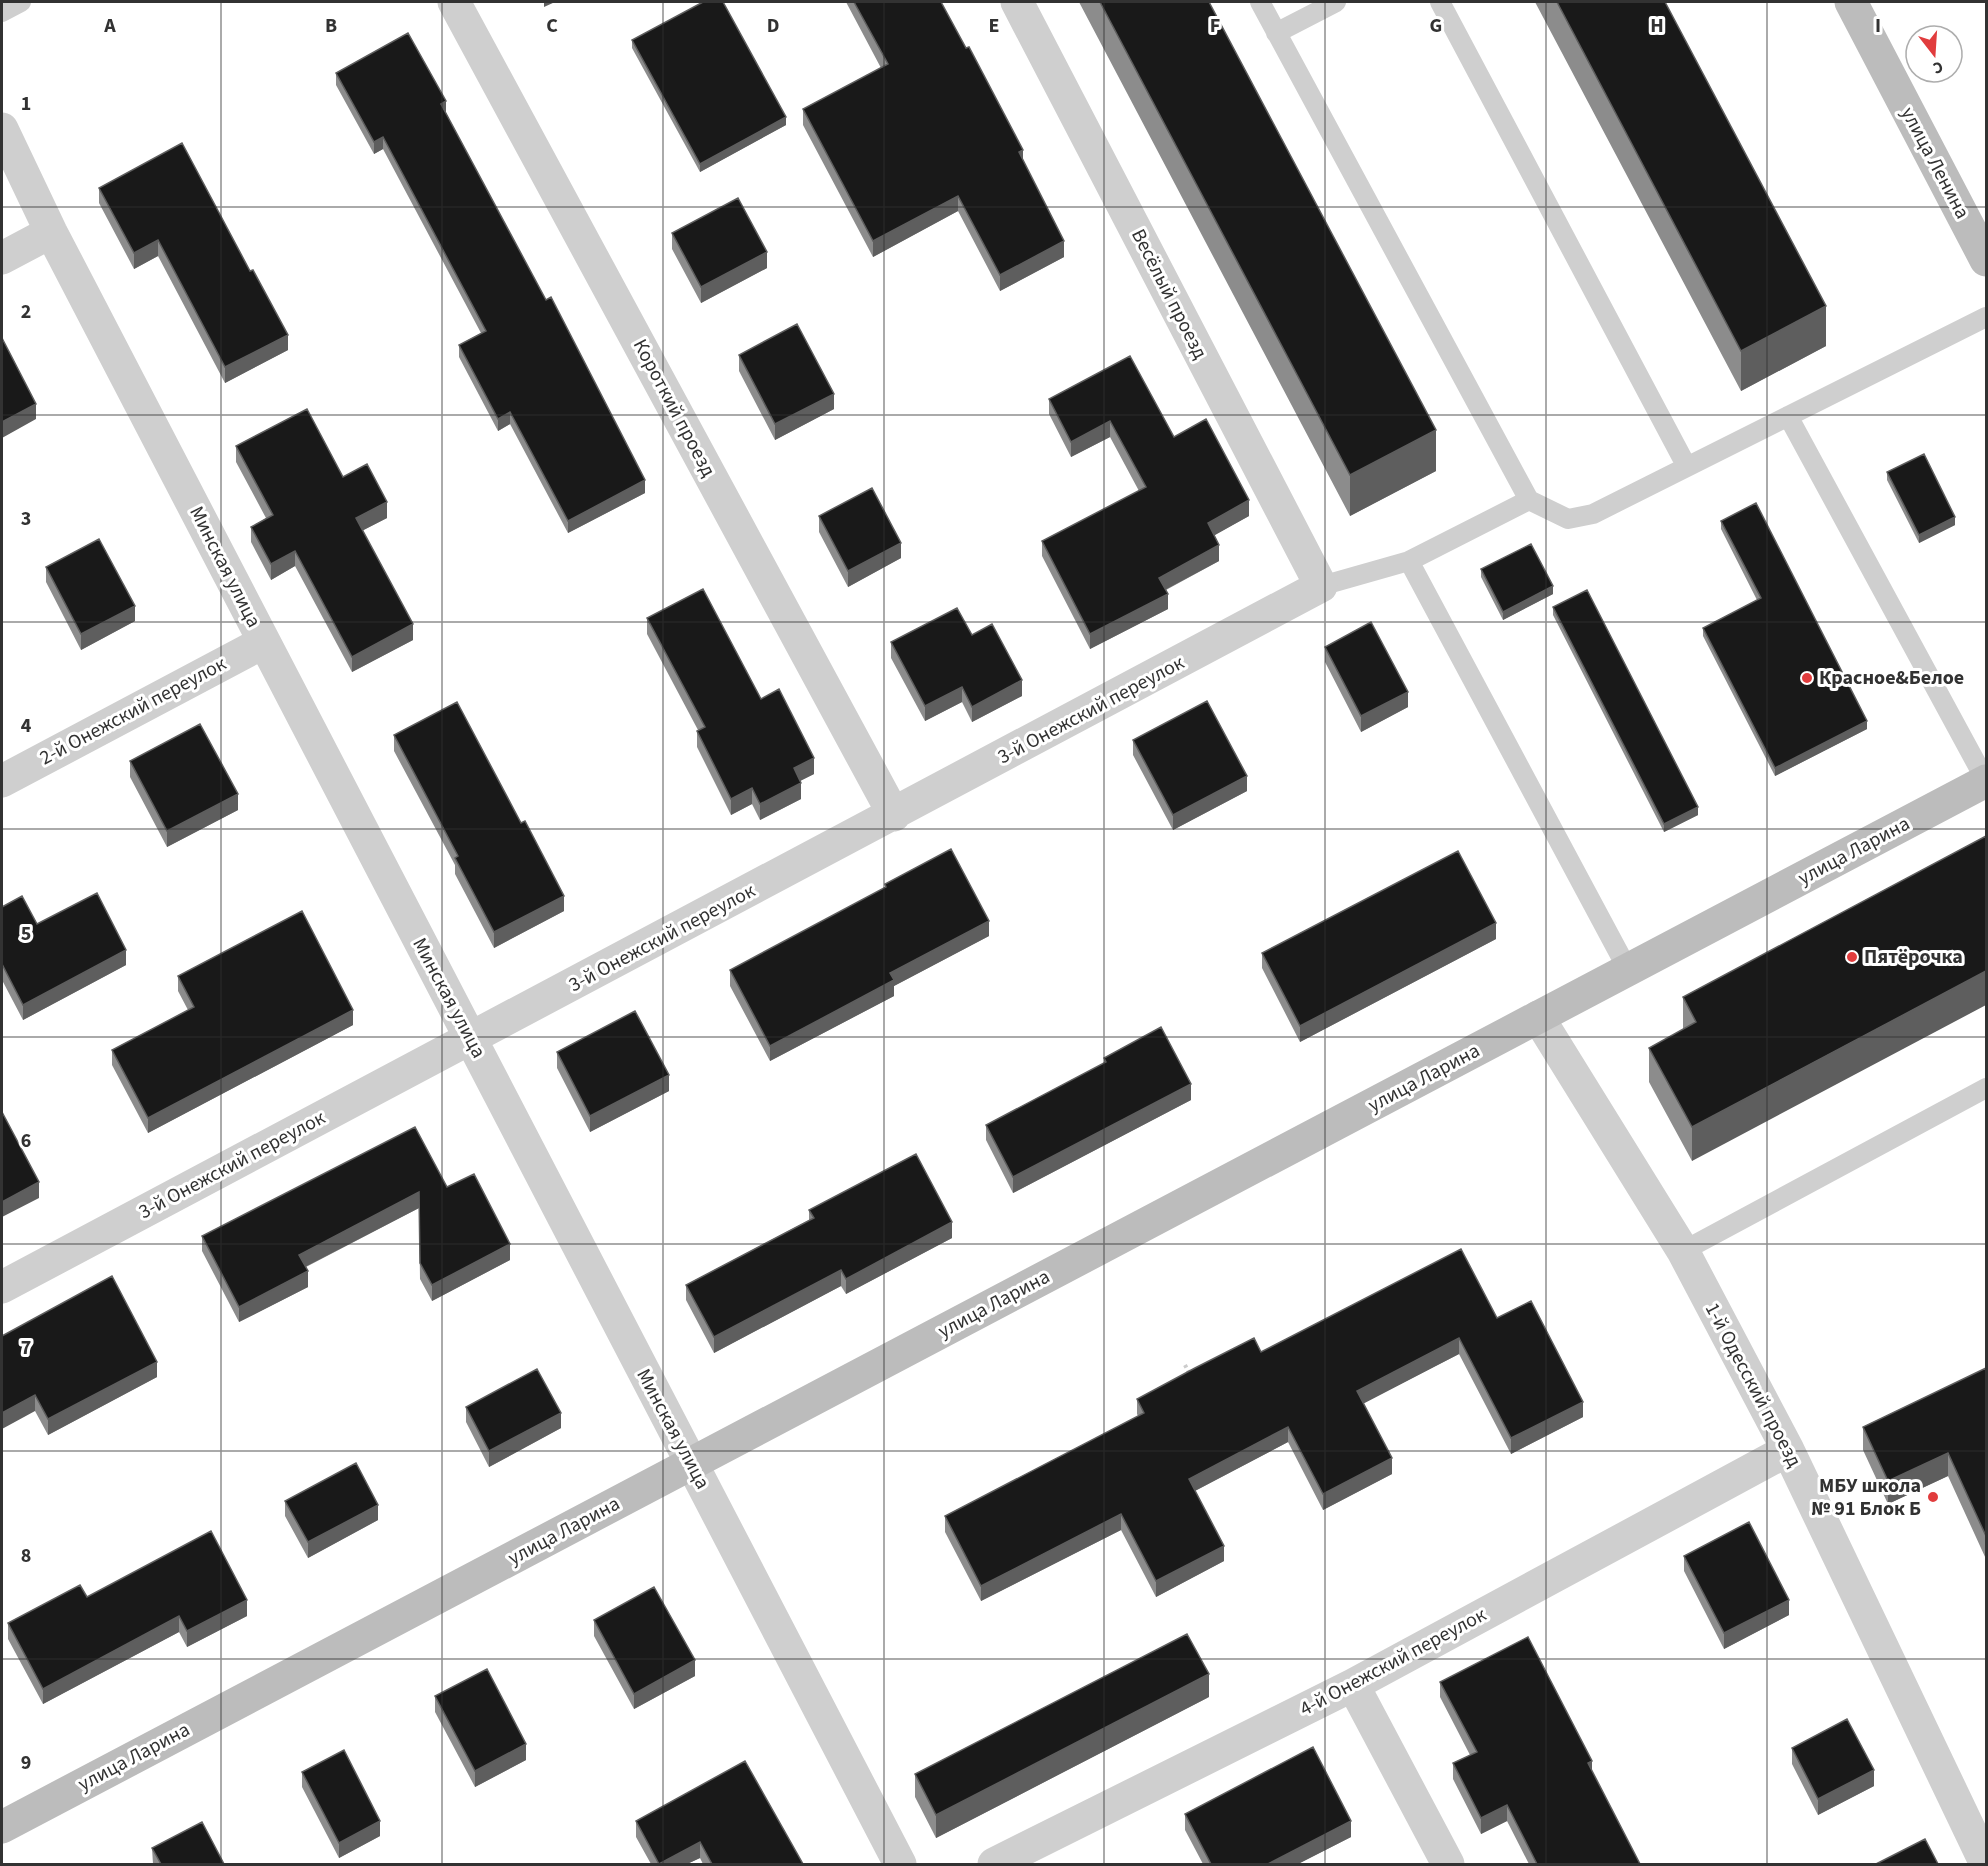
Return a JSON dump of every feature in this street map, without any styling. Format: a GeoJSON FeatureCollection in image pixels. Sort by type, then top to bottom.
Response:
{"type":"FeatureCollection","features":[{"type":"Feature","properties":{"kind":"street","name":"Короткий проезд"},"geometry":{"type":"LineString","coordinates":[[454,2],[894,815]]}},
{"type":"Feature","properties":{"kind":"street","name":"Весёлый проезд"},"geometry":{"type":"LineString","coordinates":[[1017,2],[1321,586]]}},
{"type":"Feature","properties":{"kind":"street","name":"улица Ленина"},"geometry":{"type":"LineString","coordinates":[[1851,2],[1986,260]]}},
{"type":"Feature","properties":{"kind":"street","name":"Минская улица"},"geometry":{"type":"LineString","coordinates":[[2,129],[51,232],[900,1864]]}},
{"type":"Feature","properties":{"kind":"street"},"geometry":{"type":"LineString","coordinates":[[2,258],[51,232]]}},
{"type":"Feature","properties":{"kind":"street","name":"3-й Онежский переулок"},"geometry":{"type":"LineString","coordinates":[[2,1287],[894,815],[1321,586]]}},
{"type":"Feature","properties":{"kind":"street","name":"2-й Онежский переулок"},"geometry":{"type":"LineString","coordinates":[[2,781],[264,642]]}},
{"type":"Feature","properties":{"kind":"street","name":"улица Ларина"},"geometry":{"type":"LineString","coordinates":[[2,1827],[1986,781]]}},
{"type":"Feature","properties":{"kind":"street","name":"1-й Одесский проезд"},"geometry":{"type":"LineString","coordinates":[[1538,1017],[1683,1251],[1788,1450],[1986,1864]]}},
{"type":"Feature","properties":{"kind":"street","name":"4-й Онежский переулок"},"geometry":{"type":"LineString","coordinates":[[994,1864],[1353,1685],[1788,1450]]}},
{"type":"Feature","properties":{"kind":"street"},"geometry":{"type":"LineString","coordinates":[[1353,1685],[1448,1864]]}},
{"type":"Feature","properties":{"kind":"lane"},"geometry":{"type":"LineString","coordinates":[[2,12],[21,2]]}},
{"type":"Feature","properties":{"kind":"lane"},"geometry":{"type":"LineString","coordinates":[[1260,2],[1529,500],[1568,519],[1593,514],[1986,317]]}},
{"type":"Feature","properties":{"kind":"lane"},"geometry":{"type":"LineString","coordinates":[[1276,33],[1336,2]]}},
{"type":"Feature","properties":{"kind":"lane"},"geometry":{"type":"LineString","coordinates":[[1440,2],[1687,467]]}},
{"type":"Feature","properties":{"kind":"lane"},"geometry":{"type":"LineString","coordinates":[[1788,416],[1986,781]]}},
{"type":"Feature","properties":{"kind":"lane"},"geometry":{"type":"LineString","coordinates":[[1321,586],[1409,561],[1529,500]]}},
{"type":"Feature","properties":{"kind":"lane"},"geometry":{"type":"LineString","coordinates":[[1409,561],[1628,970]]}},
{"type":"Feature","properties":{"kind":"lane"},"geometry":{"type":"LineString","coordinates":[[1683,1251],[1986,1088]]}},
{"type":"Feature","properties":{"kind":"path"},"geometry":{"type":"LineString","coordinates":[[1185,1365],[1195,1384]]}},
{"type":"Feature","properties":{"kind":"building"},"geometry":{"type":"Polygon","coordinates":[[[703,2],[723,2],[786,117],[700,164],[632,40],[703,2]]]}},
{"type":"Feature","properties":{"kind":"building"},"geometry":{"type":"Polygon","coordinates":[[[854,2],[941,2],[966,48],[969,47],[1023,150],[1019,152],[1064,241],[1000,275],[958,196],[873,241],[803,109],[888,64],[854,2]]]}},
{"type":"Feature","properties":{"kind":"building"},"geometry":{"type":"Polygon","coordinates":[[[1100,2],[1209,2],[1436,430],[1350,475],[1100,2]]]}},
{"type":"Feature","properties":{"kind":"building"},"geometry":{"type":"Polygon","coordinates":[[[1557,2],[1665,2],[1826,306],[1741,351],[1557,2]]]}},
{"type":"Feature","properties":{"kind":"building"},"geometry":{"type":"Polygon","coordinates":[[[408,33],[446,101],[441,104],[546,300],[551,297],[645,480],[568,521],[510,412],[498,419],[459,345],[486,331],[383,137],[374,142],[336,73],[408,33]]]}},
{"type":"Feature","properties":{"kind":"building"},"geometry":{"type":"Polygon","coordinates":[[[182,143],[250,271],[253,270],[288,335],[225,367],[158,240],[134,253],[99,188],[182,143]]]}},
{"type":"Feature","properties":{"kind":"building"},"geometry":{"type":"Polygon","coordinates":[[[738,198],[767,252],[701,287],[672,233],[738,198]]]}},
{"type":"Feature","properties":{"kind":"building"},"geometry":{"type":"Polygon","coordinates":[[[797,324],[834,394],[775,424],[739,355],[797,324]]]}},
{"type":"Feature","properties":{"kind":"building"},"geometry":{"type":"Polygon","coordinates":[[[2,338],[36,404],[2,422],[2,338]]]}},
{"type":"Feature","properties":{"kind":"building"},"geometry":{"type":"Polygon","coordinates":[[[1130,356],[1174,437],[1206,419],[1249,500],[1208,523],[1219,545],[1159,578],[1168,594],[1090,634],[1042,541],[1146,487],[1110,421],[1071,442],[1049,399],[1130,356]]]}},
{"type":"Feature","properties":{"kind":"building"},"geometry":{"type":"Polygon","coordinates":[[[307,409],[343,477],[367,464],[387,502],[356,518],[413,624],[352,657],[295,551],[271,564],[251,527],[273,515],[236,446],[307,409]]]}},
{"type":"Feature","properties":{"kind":"building"},"geometry":{"type":"Polygon","coordinates":[[[1924,454],[1955,517],[1919,535],[1887,472],[1924,454]]]}},
{"type":"Feature","properties":{"kind":"building"},"geometry":{"type":"Polygon","coordinates":[[[872,488],[901,543],[848,571],[819,516],[872,488]]]}},
{"type":"Feature","properties":{"kind":"building"},"geometry":{"type":"Polygon","coordinates":[[[1756,503],[1867,721],[1775,768],[1703,628],[1761,598],[1721,521],[1756,503]]]}},
{"type":"Feature","properties":{"kind":"building"},"geometry":{"type":"Polygon","coordinates":[[[99,539],[135,606],[81,634],[46,567],[99,539]]]}},
{"type":"Feature","properties":{"kind":"building"},"geometry":{"type":"Polygon","coordinates":[[[1531,544],[1553,586],[1503,612],[1481,569],[1531,544]]]}},
{"type":"Feature","properties":{"kind":"building"},"geometry":{"type":"Polygon","coordinates":[[[703,589],[761,699],[779,689],[814,758],[794,768],[801,783],[760,804],[752,788],[731,799],[697,731],[705,727],[647,618],[703,589]]]}},
{"type":"Feature","properties":{"kind":"building"},"geometry":{"type":"Polygon","coordinates":[[[1587,590],[1698,807],[1664,824],[1553,607],[1587,590]]]}},
{"type":"Feature","properties":{"kind":"building"},"geometry":{"type":"Polygon","coordinates":[[[957,608],[972,635],[992,624],[1022,680],[972,707],[962,687],[925,706],[891,642],[957,608]]]}},
{"type":"Feature","properties":{"kind":"building"},"geometry":{"type":"Polygon","coordinates":[[[1371,622],[1408,692],[1361,716],[1325,647],[1371,622]]]}},
{"type":"Feature","properties":{"kind":"building"},"geometry":{"type":"Polygon","coordinates":[[[1207,701],[1247,776],[1173,815],[1133,740],[1207,701]]]}},
{"type":"Feature","properties":{"kind":"building"},"geometry":{"type":"Polygon","coordinates":[[[457,702],[521,823],[525,821],[564,896],[494,932],[455,858],[458,856],[394,735],[457,702]]]}},
{"type":"Feature","properties":{"kind":"building"},"geometry":{"type":"Polygon","coordinates":[[[200,724],[238,794],[167,831],[130,761],[200,724]]]}},
{"type":"Feature","properties":{"kind":"building"},"geometry":{"type":"Polygon","coordinates":[[[1986,836],[1986,971],[1692,1127],[1649,1048],[1696,1022],[1683,997],[1986,836]]]}},
{"type":"Feature","properties":{"kind":"building"},"geometry":{"type":"Polygon","coordinates":[[[951,849],[989,921],[890,973],[894,980],[770,1046],[730,970],[886,887],[885,884],[951,849]]]}},
{"type":"Feature","properties":{"kind":"building"},"geometry":{"type":"Polygon","coordinates":[[[1458,851],[1496,923],[1300,1026],[1262,953],[1458,851]]]}},
{"type":"Feature","properties":{"kind":"building"},"geometry":{"type":"Polygon","coordinates":[[[97,893],[126,950],[23,1005],[2,964],[2,907],[22,896],[37,924],[97,893]]]}},
{"type":"Feature","properties":{"kind":"building"},"geometry":{"type":"Polygon","coordinates":[[[302,911],[353,1010],[148,1118],[112,1050],[194,1007],[178,976],[302,911]]]}},
{"type":"Feature","properties":{"kind":"building"},"geometry":{"type":"Polygon","coordinates":[[[635,1011],[669,1075],[590,1116],[557,1052],[635,1011]]]}},
{"type":"Feature","properties":{"kind":"building"},"geometry":{"type":"Polygon","coordinates":[[[1161,1027],[1191,1084],[1013,1177],[986,1125],[1106,1062],[1104,1058],[1161,1027]]]}},
{"type":"Feature","properties":{"kind":"building"},"geometry":{"type":"Polygon","coordinates":[[[2,1112],[39,1182],[2,1202],[2,1112]]]}},
{"type":"Feature","properties":{"kind":"building"},"geometry":{"type":"Polygon","coordinates":[[[415,1127],[447,1187],[474,1174],[510,1244],[432,1285],[420,1263],[419,1192],[299,1255],[308,1271],[239,1307],[202,1236],[415,1127]]]}},
{"type":"Feature","properties":{"kind":"building"},"geometry":{"type":"Polygon","coordinates":[[[916,1154],[952,1222],[846,1279],[841,1270],[714,1337],[686,1285],[814,1218],[809,1210],[916,1154]]]}},
{"type":"Feature","properties":{"kind":"building"},"geometry":{"type":"Polygon","coordinates":[[[1461,1249],[1497,1318],[1531,1301],[1583,1402],[1511,1438],[1459,1338],[1357,1391],[1392,1458],[1323,1494],[1288,1427],[1189,1479],[1224,1546],[1156,1581],[1121,1514],[981,1586],[945,1516],[1144,1413],[1137,1399],[1195,1368],[1254,1338],[1261,1352],[1461,1249]]]}},
{"type":"Feature","properties":{"kind":"building"},"geometry":{"type":"Polygon","coordinates":[[[112,1276],[157,1362],[48,1419],[35,1395],[2,1413],[2,1336],[112,1276]]]}},
{"type":"Feature","properties":{"kind":"building"},"geometry":{"type":"Polygon","coordinates":[[[1986,1368],[1986,1536],[1948,1453],[1888,1481],[1863,1427],[1986,1368]]]}},
{"type":"Feature","properties":{"kind":"building"},"geometry":{"type":"Polygon","coordinates":[[[537,1369],[561,1413],[489,1451],[466,1407],[537,1369]]]}},
{"type":"Feature","properties":{"kind":"building"},"geometry":{"type":"Polygon","coordinates":[[[356,1463],[378,1505],[308,1542],[285,1501],[356,1463]]]}},
{"type":"Feature","properties":{"kind":"building"},"geometry":{"type":"Polygon","coordinates":[[[1749,1522],[1789,1600],[1724,1633],[1684,1556],[1749,1522]]]}},
{"type":"Feature","properties":{"kind":"building"},"geometry":{"type":"Polygon","coordinates":[[[211,1531],[247,1600],[187,1631],[179,1616],[43,1689],[8,1623],[80,1585],[87,1597],[211,1531]]]}},
{"type":"Feature","properties":{"kind":"building"},"geometry":{"type":"Polygon","coordinates":[[[654,1587],[695,1660],[634,1694],[594,1620],[654,1587]]]}},
{"type":"Feature","properties":{"kind":"building"},"geometry":{"type":"Polygon","coordinates":[[[1187,1634],[1209,1674],[936,1815],[915,1774],[1187,1634]]]}},
{"type":"Feature","properties":{"kind":"building"},"geometry":{"type":"Polygon","coordinates":[[[1528,1637],[1592,1761],[1588,1763],[1640,1864],[1537,1864],[1507,1805],[1481,1818],[1453,1763],[1477,1752],[1440,1682],[1528,1637]]]}},
{"type":"Feature","properties":{"kind":"building"},"geometry":{"type":"Polygon","coordinates":[[[487,1669],[526,1744],[475,1771],[435,1696],[487,1669]]]}},
{"type":"Feature","properties":{"kind":"building"},"geometry":{"type":"Polygon","coordinates":[[[1847,1719],[1874,1770],[1818,1799],[1792,1748],[1847,1719]]]}},
{"type":"Feature","properties":{"kind":"building"},"geometry":{"type":"Polygon","coordinates":[[[1313,1747],[1351,1821],[1268,1864],[1211,1864],[1185,1814],[1313,1747]]]}},
{"type":"Feature","properties":{"kind":"building"},"geometry":{"type":"Polygon","coordinates":[[[344,1750],[380,1821],[339,1843],[302,1772],[344,1750]]]}},
{"type":"Feature","properties":{"kind":"building"},"geometry":{"type":"Polygon","coordinates":[[[745,1761],[803,1864],[712,1864],[700,1842],[659,1864],[636,1821],[745,1761]]]}},
{"type":"Feature","properties":{"kind":"building"},"geometry":{"type":"Polygon","coordinates":[[[202,1822],[224,1864],[161,1864],[152,1848],[202,1822]]]}},
{"type":"Feature","properties":{"kind":"building"},"geometry":{"type":"Polygon","coordinates":[[[1925,1839],[1938,1864],[1876,1864],[1925,1839]]]}},
{"type":"Feature","properties":{"kind":"place","name":"Красное&Белое"},"geometry":{"type":"Point","coordinates":[1807,678]}},
{"type":"Feature","properties":{"kind":"place","name":"Пятёрочка"},"geometry":{"type":"Point","coordinates":[1852,957]}},
{"type":"Feature","properties":{"kind":"place","name":"МБУ школа № 91 Блок Б"},"geometry":{"type":"Point","coordinates":[1933,1497]}}]}
